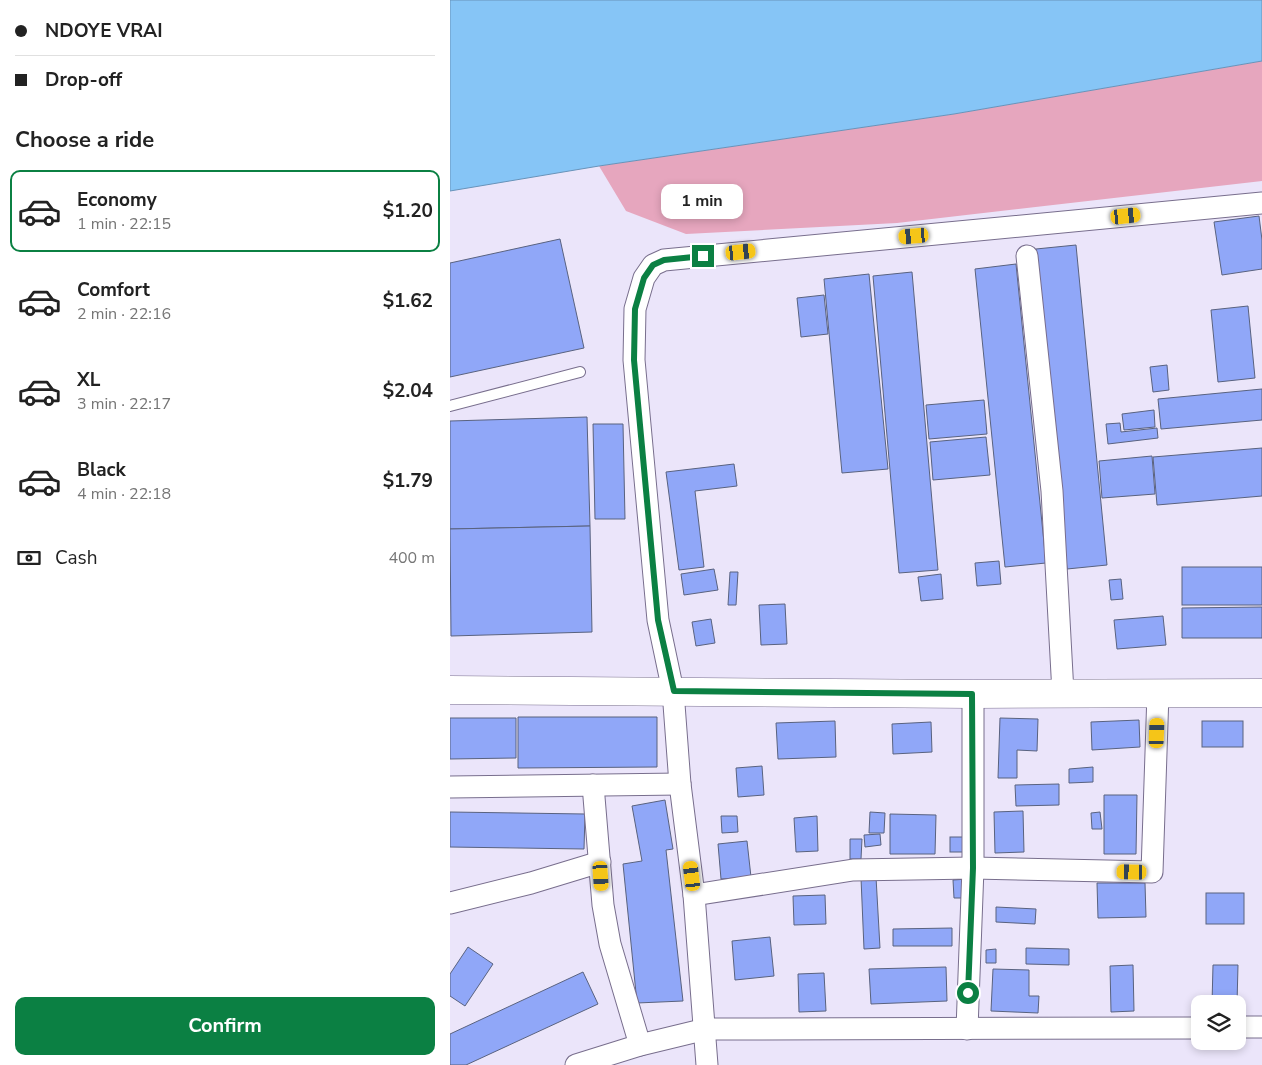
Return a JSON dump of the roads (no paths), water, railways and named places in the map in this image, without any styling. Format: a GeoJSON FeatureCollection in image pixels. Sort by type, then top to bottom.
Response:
{"type":"FeatureCollection","features":[{"type":"Feature","properties":{"kind":"main road"},"geometry":{"type":"LineString","coordinates":[[450,690],[972,694],[1262,693]]}},
{"type":"Feature","properties":{"kind":"street"},"geometry":{"type":"LineString","coordinates":[[707,1065],[706,1029],[694,895],[680,784],[674,691],[658,620],[634,360],[635,309],[644,278],[653,265],[664,260],[1262,203]]}},
{"type":"Feature","properties":{"kind":"street"},"geometry":{"type":"LineString","coordinates":[[1027,256],[1052,491],[1063,693]]}},
{"type":"Feature","properties":{"kind":"street"},"geometry":{"type":"LineString","coordinates":[[694,895],[853,870],[973,868],[1152,872],[1158,693]]}},
{"type":"Feature","properties":{"kind":"street"},"geometry":{"type":"LineString","coordinates":[[967,1029],[973,868],[972,694]]}},
{"type":"Feature","properties":{"kind":"street"},"geometry":{"type":"LineString","coordinates":[[450,788],[680,784]]}},
{"type":"Feature","properties":{"kind":"street"},"geometry":{"type":"LineString","coordinates":[[593,785],[603,905],[610,944],[640,1045]]}},
{"type":"Feature","properties":{"kind":"street"},"geometry":{"type":"LineString","coordinates":[[450,903],[531,883],[600,862]]}},
{"type":"Feature","properties":{"kind":"street"},"geometry":{"type":"LineString","coordinates":[[1246,1027],[1262,1027]]}},
{"type":"Feature","properties":{"kind":"street"},"geometry":{"type":"LineString","coordinates":[[576,1065],[640,1045],[706,1029],[1191,1028]]}},
{"type":"Feature","properties":{"kind":"lane"},"geometry":{"type":"LineString","coordinates":[[450,406],[580,372]]}},
{"type":"Feature","properties":{"kind":"water"},"geometry":{"type":"Polygon","coordinates":[[[450,0],[1262,0],[1262,61],[954,114],[599,166],[450,191],[450,0]]]}}]}
